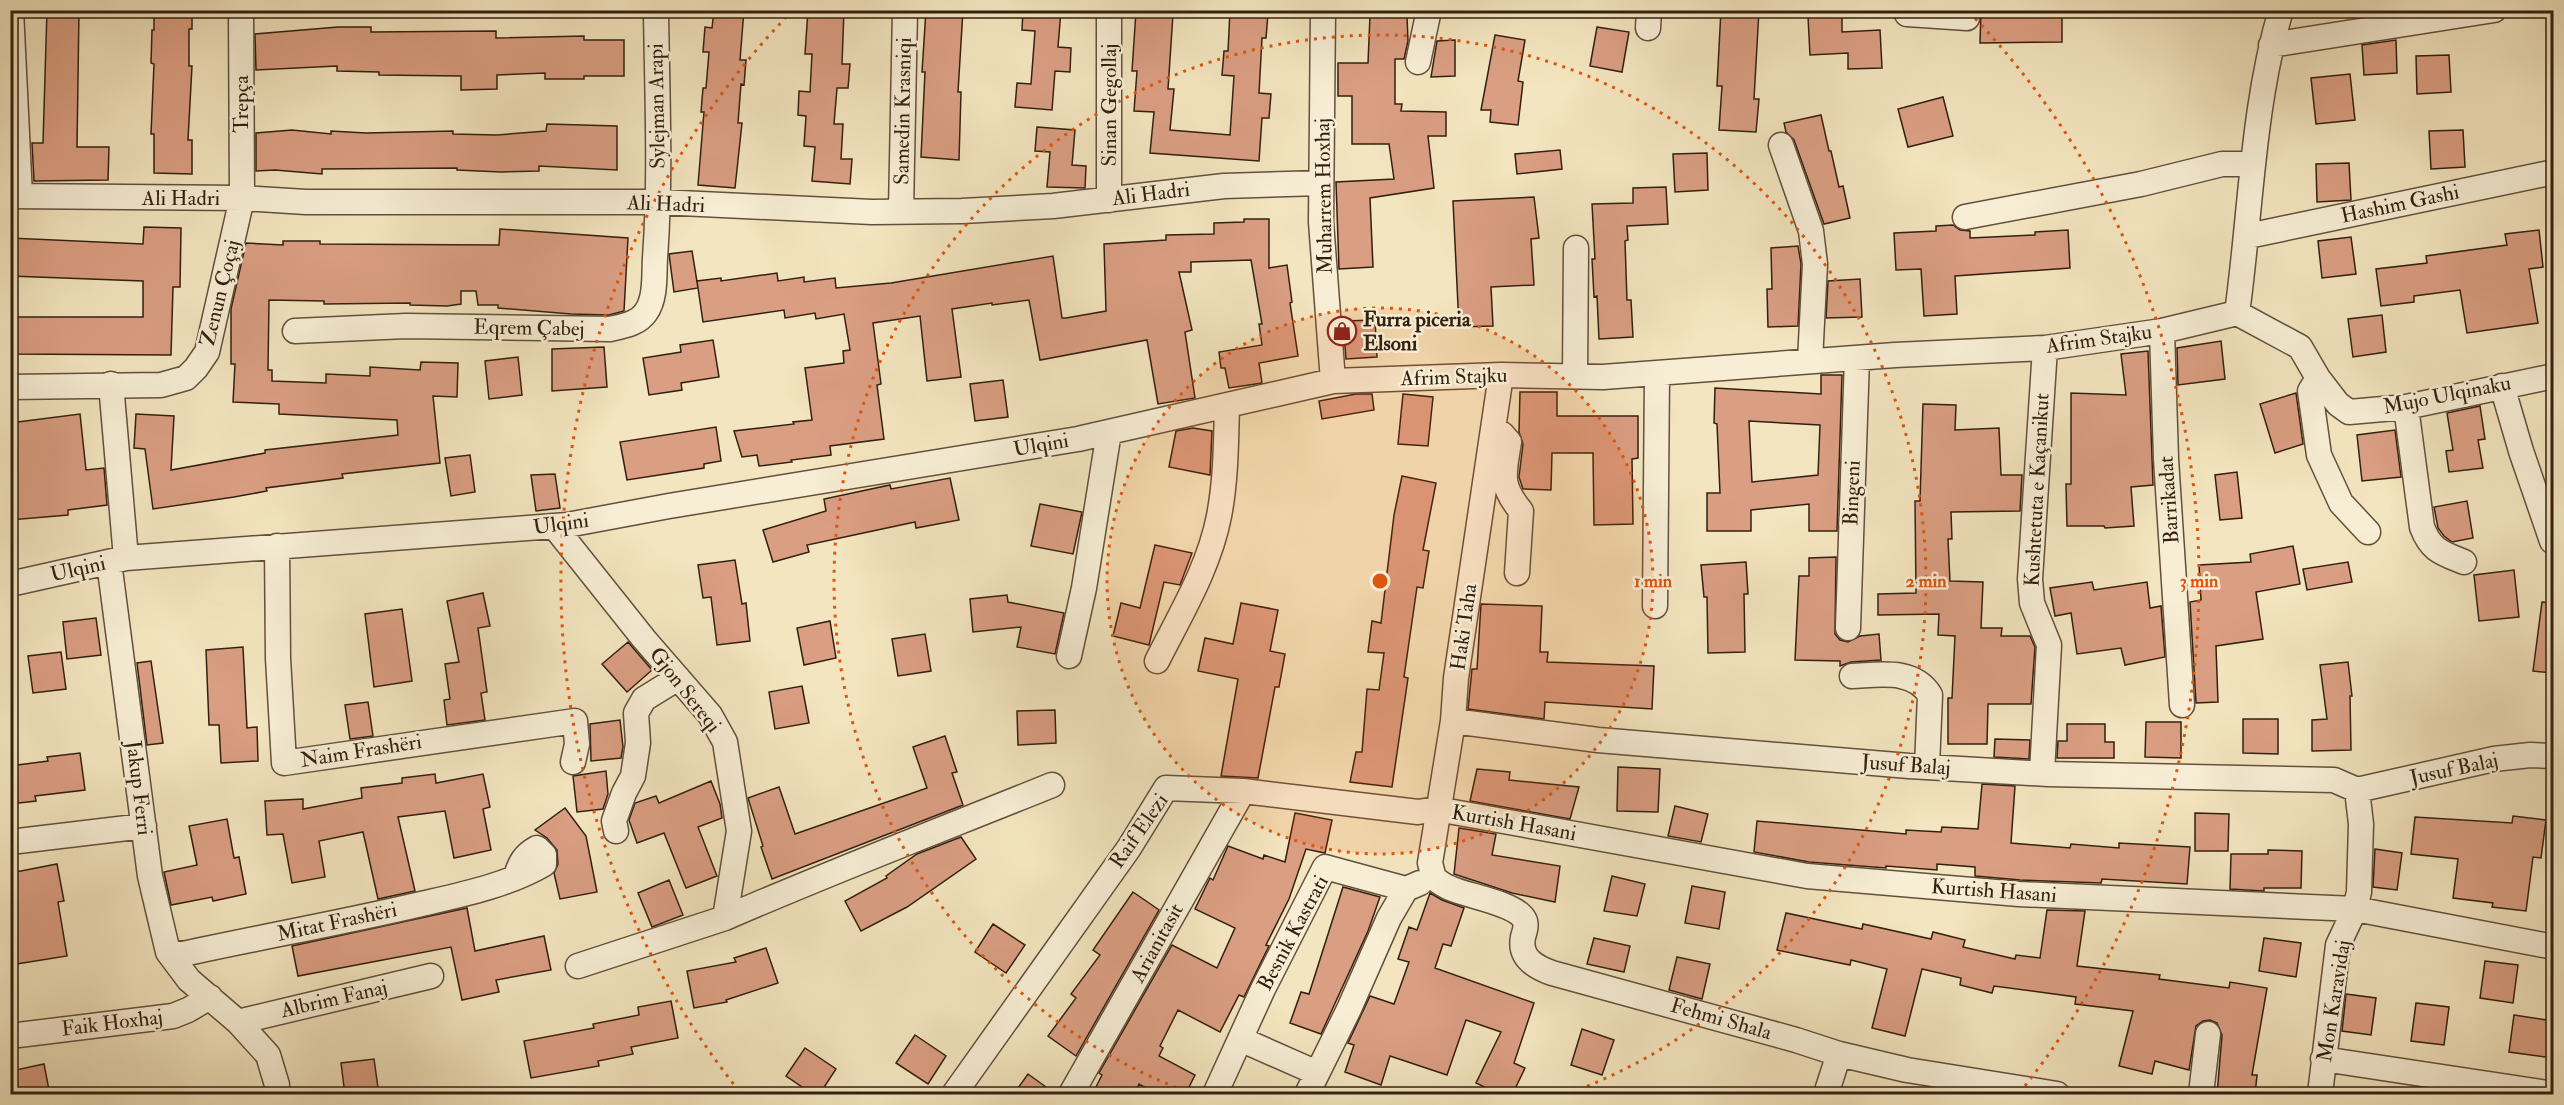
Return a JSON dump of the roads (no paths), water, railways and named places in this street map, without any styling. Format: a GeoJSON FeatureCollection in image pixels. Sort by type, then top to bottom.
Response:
{"type":"FeatureCollection","features":[{"type":"Feature","properties":{"kind":"street"},"geometry":{"type":"LineString","coordinates":[[11,10],[15,196]]}},
{"type":"Feature","properties":{"kind":"street","name":"Trepça"},"geometry":{"type":"LineString","coordinates":[[241,10],[242,198]]}},
{"type":"Feature","properties":{"kind":"street","name":"Sylejman Arapi"},"geometry":{"type":"LineString","coordinates":[[656,10],[659,202]]}},
{"type":"Feature","properties":{"kind":"street","name":"Samedin Krasniqi"},"geometry":{"type":"LineString","coordinates":[[901,211],[905,10]]}},
{"type":"Feature","properties":{"kind":"street","name":"Sinan Gegollaj"},"geometry":{"type":"LineString","coordinates":[[1108,200],[1109,10]]}},
{"type":"Feature","properties":{"kind":"street","name":"Muharrem Hoxhaj"},"geometry":{"type":"LineString","coordinates":[[1323,10],[1321,222],[1333,381]]}},
{"type":"Feature","properties":{"kind":"street"},"geometry":{"type":"LineString","coordinates":[[1418,62],[1429,10]]}},
{"type":"Feature","properties":{"kind":"street"},"geometry":{"type":"LineString","coordinates":[[1907,10],[1907,14],[1967,18],[1967,10]]}},
{"type":"Feature","properties":{"kind":"street"},"geometry":{"type":"LineString","coordinates":[[2237,313],[2253,164],[2271,45],[2281,10]]}},
{"type":"Feature","properties":{"kind":"street"},"geometry":{"type":"LineString","coordinates":[[2271,45],[2494,10]]}},
{"type":"Feature","properties":{"kind":"street"},"geometry":{"type":"LineString","coordinates":[[1781,145],[1811,231],[1815,264],[1810,362]]}},
{"type":"Feature","properties":{"kind":"street"},"geometry":{"type":"LineString","coordinates":[[1965,217],[2120,188],[2222,164],[2253,164]]}},
{"type":"Feature","properties":{"kind":"street","name":"Hashim Gashi"},"geometry":{"type":"LineString","coordinates":[[2247,236],[2553,172]]}},
{"type":"Feature","properties":{"kind":"street","name":"Ali Hadri"},"geometry":{"type":"LineString","coordinates":[[15,196],[242,198],[306,202],[659,202],[901,211],[962,211],[1053,206],[1224,186],[1321,183]]}},
{"type":"Feature","properties":{"kind":"street","name":"Zenun Çoçaj"},"geometry":{"type":"LineString","coordinates":[[10,387],[111,384],[161,386],[186,378],[196,369],[207,352],[216,322],[242,198]]}},
{"type":"Feature","properties":{"kind":"street","name":"Eqrem Çabej"},"geometry":{"type":"LineString","coordinates":[[295,331],[406,326],[610,329],[629,325],[640,319],[648,310],[652,294],[659,202]]}},
{"type":"Feature","properties":{"kind":"street"},"geometry":{"type":"LineString","coordinates":[[1575,376],[1576,248]]}},
{"type":"Feature","properties":{"kind":"street","name":"Afrim Stajku"},"geometry":{"type":"LineString","coordinates":[[1333,381],[1501,375],[1575,376],[1658,373],[1857,358],[2045,348],[2162,331],[2237,313]]}},
{"type":"Feature","properties":{"kind":"street","name":"Mujo Ulqinaku"},"geometry":{"type":"LineString","coordinates":[[2237,313],[2300,347],[2318,378],[2338,404],[2349,412],[2406,407],[2553,376]]}},
{"type":"Feature","properties":{"kind":"street","name":"Barrikadat"},"geometry":{"type":"LineString","coordinates":[[2162,331],[2166,459],[2182,705]]}},
{"type":"Feature","properties":{"kind":"street","name":"Kushtetuta e Kaçanikut"},"geometry":{"type":"LineString","coordinates":[[2042,774],[2049,645],[2032,603],[2030,579],[2045,348]]}},
{"type":"Feature","properties":{"kind":"street","name":"Bingeni"},"geometry":{"type":"LineString","coordinates":[[1848,628],[1857,358]]}},
{"type":"Feature","properties":{"kind":"street"},"geometry":{"type":"LineString","coordinates":[[1655,606],[1658,373]]}},
{"type":"Feature","properties":{"kind":"street","name":"Haki Taha"},"geometry":{"type":"LineString","coordinates":[[1434,878],[1430,863],[1437,809],[1453,721],[1456,678],[1501,375]]}},
{"type":"Feature","properties":{"kind":"street"},"geometry":{"type":"LineString","coordinates":[[2318,378],[2310,391],[2319,455],[2341,503],[2368,532]]}},
{"type":"Feature","properties":{"kind":"street","name":"Ulqini"},"geometry":{"type":"LineString","coordinates":[[10,584],[118,560],[554,526],[1067,441],[1333,381]]}},
{"type":"Feature","properties":{"kind":"street"},"geometry":{"type":"LineString","coordinates":[[111,384],[118,560]]}},
{"type":"Feature","properties":{"kind":"street"},"geometry":{"type":"LineString","coordinates":[[2502,386],[2521,451],[2552,541]]}},
{"type":"Feature","properties":{"kind":"street"},"geometry":{"type":"LineString","coordinates":[[1157,661],[1208,555],[1219,517],[1226,456],[1227,405]]}},
{"type":"Feature","properties":{"kind":"street"},"geometry":{"type":"LineString","coordinates":[[2406,407],[2422,527],[2427,542],[2439,552],[2464,562]]}},
{"type":"Feature","properties":{"kind":"street"},"geometry":{"type":"LineString","coordinates":[[1493,430],[1502,434],[1509,442],[1504,478],[1509,496],[1521,511],[1516,573]]}},
{"type":"Feature","properties":{"kind":"street"},"geometry":{"type":"LineString","coordinates":[[1069,656],[1084,588],[1108,432]]}},
{"type":"Feature","properties":{"kind":"street","name":"Gjon Sereqi"},"geometry":{"type":"LineString","coordinates":[[554,526],[710,715],[725,742],[738,831],[725,918]]}},
{"type":"Feature","properties":{"kind":"street","name":"Naim Frashëri"},"geometry":{"type":"LineString","coordinates":[[277,546],[278,658],[284,763],[575,721],[577,744],[573,762]]}},
{"type":"Feature","properties":{"kind":"street","name":"Jakup Ferri"},"geometry":{"type":"LineString","coordinates":[[118,560],[150,876],[168,952],[189,980],[210,997]]}},
{"type":"Feature","properties":{"kind":"street"},"geometry":{"type":"LineString","coordinates":[[1852,676],[1901,675],[1912,677],[1923,684],[1930,695],[1927,766]]}},
{"type":"Feature","properties":{"kind":"street"},"geometry":{"type":"LineString","coordinates":[[616,831],[614,821],[633,776],[638,744],[636,713],[644,699],[678,678]]}},
{"type":"Feature","properties":{"kind":"street","name":"Jusuf Balaj"},"geometry":{"type":"LineString","coordinates":[[1453,721],[1598,740],[1927,766],[2042,774],[2334,780],[2357,790],[2494,759],[2530,755],[2552,756]]}},
{"type":"Feature","properties":{"kind":"street"},"geometry":{"type":"LineString","coordinates":[[578,966],[725,918],[829,873],[898,848],[1052,785]]}},
{"type":"Feature","properties":{"kind":"street","name":"Raif Elezi"},"geometry":{"type":"LineString","coordinates":[[954,1095],[1129,848],[1166,788],[1243,791],[1418,812],[1437,809]]}},
{"type":"Feature","properties":{"kind":"street"},"geometry":{"type":"LineString","coordinates":[[2355,909],[2359,892],[2361,824],[2357,790]]}},
{"type":"Feature","properties":{"kind":"street","name":"Arianitasit"},"geometry":{"type":"LineString","coordinates":[[1071,1095],[1243,791]]}},
{"type":"Feature","properties":{"kind":"street","name":"Kurtish Hasani"},"geometry":{"type":"LineString","coordinates":[[1437,809],[1807,876],[2019,894],[2355,909],[2553,947]]}},
{"type":"Feature","properties":{"kind":"street"},"geometry":{"type":"LineString","coordinates":[[10,842],[144,826]]}},
{"type":"Feature","properties":{"kind":"street","name":"Besnik Kastrati"},"geometry":{"type":"LineString","coordinates":[[1215,1095],[1263,989],[1325,867],[1406,889]]}},
{"type":"Feature","properties":{"kind":"street","name":"Mitat Frashëri"},"geometry":{"type":"LineString","coordinates":[[168,952],[183,954],[366,917],[457,896],[510,878]]}},
{"type":"Feature","properties":{"kind":"street"},"geometry":{"type":"LineString","coordinates":[[1240,1039],[1312,1084],[1389,918],[1406,889],[1434,878]]}},
{"type":"Feature","properties":{"kind":"street","name":"Fehmi Shala"},"geometry":{"type":"LineString","coordinates":[[1434,878],[1450,888],[1515,910],[1524,918],[1526,927],[1522,944],[1526,957],[1535,967],[1839,1054],[1907,1070],[2057,1095]]}},
{"type":"Feature","properties":{"kind":"street","name":"Mon Karavidaj"},"geometry":{"type":"LineString","coordinates":[[2320,1095],[2338,945],[2355,909]]}},
{"type":"Feature","properties":{"kind":"street","name":"Albrim Fanaj"},"geometry":{"type":"LineString","coordinates":[[238,1022],[431,976]]}},
{"type":"Feature","properties":{"kind":"street"},"geometry":{"type":"LineString","coordinates":[[210,997],[238,1022],[268,1055],[277,1085],[277,1095]]}},
{"type":"Feature","properties":{"kind":"street","name":"Faik Hoxhaj"},"geometry":{"type":"LineString","coordinates":[[10,1036],[173,1016],[210,997]]}},
{"type":"Feature","properties":{"kind":"street"},"geometry":{"type":"LineString","coordinates":[[2201,1095],[2208,1034]]}},
{"type":"Feature","properties":{"kind":"street"},"geometry":{"type":"LineString","coordinates":[[1826,1095],[1839,1054]]}},
{"type":"Feature","properties":{"kind":"street"},"geometry":{"type":"LineString","coordinates":[[2323,1059],[2553,1094]]}},
{"type":"Feature","properties":{"kind":"place","name":"Furra piceria Elsoni"},"geometry":{"type":"Point","coordinates":[1342,331]}}]}
